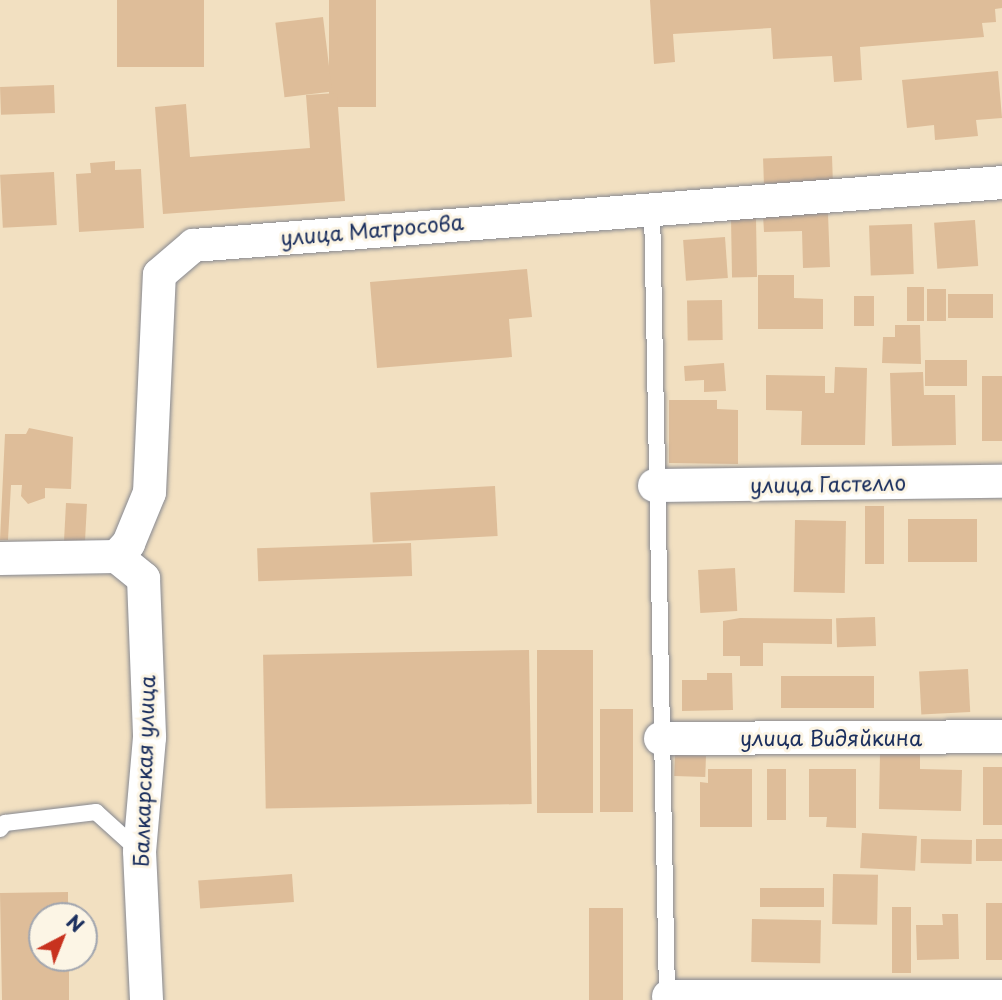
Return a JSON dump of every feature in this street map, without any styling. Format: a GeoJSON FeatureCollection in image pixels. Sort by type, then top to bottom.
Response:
{"type":"FeatureCollection","features":[{"type":"Feature","properties":{"kind":"street","name":"улица Матросова"},"geometry":{"type":"LineString","coordinates":[[116,556],[146,507],[159,274],[182,251],[212,242],[652,206],[1002,182]]}},
{"type":"Feature","properties":{"kind":"street","name":"улица Гастелло"},"geometry":{"type":"LineString","coordinates":[[654,485],[1002,481]]}},
{"type":"Feature","properties":{"kind":"street"},"geometry":{"type":"LineString","coordinates":[[0,558],[116,556]]}},
{"type":"Feature","properties":{"kind":"street","name":"Балкарская улица"},"geometry":{"type":"LineString","coordinates":[[116,556],[143,579],[149,737],[139,851],[146,1000]]}},
{"type":"Feature","properties":{"kind":"street","name":"улица Видяйкина"},"geometry":{"type":"LineString","coordinates":[[660,738],[1002,736]]}},
{"type":"Feature","properties":{"kind":"street"},"geometry":{"type":"LineString","coordinates":[[667,998],[1002,996]]}},
{"type":"Feature","properties":{"kind":"lane"},"geometry":{"type":"LineString","coordinates":[[652,206],[654,485],[667,998]]}},
{"type":"Feature","properties":{"kind":"lane"},"geometry":{"type":"LineString","coordinates":[[0,829],[5,823],[96,812],[139,851]]}},
{"type":"Feature","properties":{"kind":"building"},"geometry":{"type":"Polygon","coordinates":[[[117,0],[204,0],[204,67],[117,67],[117,0]]]}},
{"type":"Feature","properties":{"kind":"building"},"geometry":{"type":"Polygon","coordinates":[[[329,0],[376,0],[376,107],[329,107],[329,0]]]}},
{"type":"Feature","properties":{"kind":"building"},"geometry":{"type":"Polygon","coordinates":[[[650,0],[1002,0],[1002,8],[995,9],[996,22],[982,23],[984,37],[860,47],[862,80],[834,82],[832,56],[773,59],[771,28],[673,34],[675,62],[654,64],[650,0]]]}},
{"type":"Feature","properties":{"kind":"building"},"geometry":{"type":"Polygon","coordinates":[[[323,17],[332,91],[284,97],[275,23],[323,17]]]}},
{"type":"Feature","properties":{"kind":"building"},"geometry":{"type":"Polygon","coordinates":[[[998,71],[1002,118],[976,120],[978,136],[935,140],[934,125],[907,128],[902,80],[998,71]]]}},
{"type":"Feature","properties":{"kind":"building"},"geometry":{"type":"Polygon","coordinates":[[[54,85],[55,113],[1,115],[0,87],[54,85]]]}},
{"type":"Feature","properties":{"kind":"building"},"geometry":{"type":"Polygon","coordinates":[[[337,93],[345,201],[163,214],[155,107],[186,104],[190,157],[310,148],[306,95],[337,93]]]}},
{"type":"Feature","properties":{"kind":"building"},"geometry":{"type":"Polygon","coordinates":[[[832,156],[833,181],[764,183],[763,158],[832,156]]]}},
{"type":"Feature","properties":{"kind":"building"},"geometry":{"type":"Polygon","coordinates":[[[115,161],[115,170],[141,169],[144,228],[79,232],[76,174],[91,173],[90,163],[115,161]]]}},
{"type":"Feature","properties":{"kind":"building"},"geometry":{"type":"Polygon","coordinates":[[[54,172],[57,225],[3,228],[0,175],[54,172]]]}},
{"type":"Feature","properties":{"kind":"building"},"geometry":{"type":"Polygon","coordinates":[[[828,213],[830,267],[803,268],[802,231],[764,232],[763,215],[828,213]]]}},
{"type":"Feature","properties":{"kind":"building"},"geometry":{"type":"Polygon","coordinates":[[[731,218],[756,218],[757,277],[732,277],[731,218]]]}},
{"type":"Feature","properties":{"kind":"building"},"geometry":{"type":"Polygon","coordinates":[[[975,220],[978,266],[937,269],[934,223],[975,220]]]}},
{"type":"Feature","properties":{"kind":"building"},"geometry":{"type":"Polygon","coordinates":[[[912,224],[914,274],[871,275],[869,226],[912,224]]]}},
{"type":"Feature","properties":{"kind":"building"},"geometry":{"type":"Polygon","coordinates":[[[725,237],[728,278],[686,281],[683,240],[725,237]]]}},
{"type":"Feature","properties":{"kind":"building"},"geometry":{"type":"Polygon","coordinates":[[[527,269],[532,317],[509,319],[512,357],[377,368],[370,282],[527,269]]]}},
{"type":"Feature","properties":{"kind":"building"},"geometry":{"type":"Polygon","coordinates":[[[758,275],[794,275],[794,298],[823,299],[823,329],[758,329],[758,275]]]}},
{"type":"Feature","properties":{"kind":"building"},"geometry":{"type":"Polygon","coordinates":[[[907,287],[924,287],[924,321],[907,321],[907,287]]]}},
{"type":"Feature","properties":{"kind":"building"},"geometry":{"type":"Polygon","coordinates":[[[927,289],[946,289],[946,321],[927,321],[927,289]]]}},
{"type":"Feature","properties":{"kind":"building"},"geometry":{"type":"Polygon","coordinates":[[[948,294],[993,294],[993,318],[948,318],[948,294]]]}},
{"type":"Feature","properties":{"kind":"building"},"geometry":{"type":"Polygon","coordinates":[[[854,296],[874,296],[874,326],[854,326],[854,296]]]}},
{"type":"Feature","properties":{"kind":"building"},"geometry":{"type":"Polygon","coordinates":[[[722,300],[723,340],[688,341],[687,301],[722,300]]]}},
{"type":"Feature","properties":{"kind":"building"},"geometry":{"type":"Polygon","coordinates":[[[895,325],[920,325],[921,364],[882,363],[883,337],[895,337],[895,325]]]}},
{"type":"Feature","properties":{"kind":"building"},"geometry":{"type":"Polygon","coordinates":[[[925,360],[967,360],[967,386],[925,386],[925,360]]]}},
{"type":"Feature","properties":{"kind":"building"},"geometry":{"type":"Polygon","coordinates":[[[724,363],[726,391],[704,392],[704,380],[685,381],[684,366],[724,363]]]}},
{"type":"Feature","properties":{"kind":"building"},"geometry":{"type":"Polygon","coordinates":[[[835,367],[867,368],[865,445],[801,445],[802,411],[766,410],[766,375],[825,376],[825,393],[834,393],[835,367]]]}},
{"type":"Feature","properties":{"kind":"building"},"geometry":{"type":"Polygon","coordinates":[[[923,372],[924,395],[955,395],[956,445],[892,446],[890,373],[923,372]]]}},
{"type":"Feature","properties":{"kind":"building"},"geometry":{"type":"Polygon","coordinates":[[[982,376],[1002,376],[1002,441],[982,441],[982,376]]]}},
{"type":"Feature","properties":{"kind":"building"},"geometry":{"type":"Polygon","coordinates":[[[669,400],[717,400],[717,409],[738,410],[738,464],[669,463],[669,400]]]}},
{"type":"Feature","properties":{"kind":"building"},"geometry":{"type":"Polygon","coordinates":[[[29,428],[73,437],[71,489],[45,488],[45,498],[28,504],[21,496],[22,485],[11,485],[8,540],[0,540],[5,434],[26,434],[29,428]]]}},
{"type":"Feature","properties":{"kind":"building"},"geometry":{"type":"Polygon","coordinates":[[[495,486],[498,536],[373,542],[370,493],[495,486]]]}},
{"type":"Feature","properties":{"kind":"building"},"geometry":{"type":"Polygon","coordinates":[[[66,503],[87,504],[85,542],[64,541],[66,503]]]}},
{"type":"Feature","properties":{"kind":"building"},"geometry":{"type":"Polygon","coordinates":[[[865,506],[884,506],[884,564],[865,564],[865,506]]]}},
{"type":"Feature","properties":{"kind":"building"},"geometry":{"type":"Polygon","coordinates":[[[908,519],[977,519],[977,562],[908,562],[908,519]]]}},
{"type":"Feature","properties":{"kind":"building"},"geometry":{"type":"Polygon","coordinates":[[[795,520],[846,521],[845,593],[794,592],[795,520]]]}},
{"type":"Feature","properties":{"kind":"building"},"geometry":{"type":"Polygon","coordinates":[[[411,543],[412,576],[258,581],[257,548],[411,543]]]}},
{"type":"Feature","properties":{"kind":"building"},"geometry":{"type":"Polygon","coordinates":[[[735,568],[737,611],[700,613],[698,570],[735,568]]]}},
{"type":"Feature","properties":{"kind":"building"},"geometry":{"type":"Polygon","coordinates":[[[875,617],[876,646],[837,647],[836,618],[875,617]]]}},
{"type":"Feature","properties":{"kind":"building"},"geometry":{"type":"Polygon","coordinates":[[[740,618],[832,619],[832,644],[763,643],[763,666],[740,666],[740,656],[723,656],[723,621],[740,618]]]}},
{"type":"Feature","properties":{"kind":"building"},"geometry":{"type":"Polygon","coordinates":[[[529,650],[532,804],[266,809],[263,655],[529,650]]]}},
{"type":"Feature","properties":{"kind":"building"},"geometry":{"type":"Polygon","coordinates":[[[537,650],[593,650],[593,813],[537,813],[537,650]]]}},
{"type":"Feature","properties":{"kind":"building"},"geometry":{"type":"Polygon","coordinates":[[[968,669],[970,712],[921,715],[919,672],[968,669]]]}},
{"type":"Feature","properties":{"kind":"building"},"geometry":{"type":"Polygon","coordinates":[[[707,673],[732,673],[733,710],[682,711],[682,680],[707,680],[707,673]]]}},
{"type":"Feature","properties":{"kind":"building"},"geometry":{"type":"Polygon","coordinates":[[[781,676],[874,676],[874,708],[781,708],[781,676]]]}},
{"type":"Feature","properties":{"kind":"building"},"geometry":{"type":"Polygon","coordinates":[[[600,709],[633,709],[633,812],[600,812],[600,709]]]}},
{"type":"Feature","properties":{"kind":"building"},"geometry":{"type":"Polygon","coordinates":[[[880,753],[920,754],[920,769],[962,770],[961,811],[879,809],[880,753]]]}},
{"type":"Feature","properties":{"kind":"building"},"geometry":{"type":"Polygon","coordinates":[[[675,755],[706,756],[705,777],[674,776],[675,755]]]}},
{"type":"Feature","properties":{"kind":"building"},"geometry":{"type":"Polygon","coordinates":[[[983,767],[1002,767],[1002,825],[983,825],[983,767]]]}},
{"type":"Feature","properties":{"kind":"building"},"geometry":{"type":"Polygon","coordinates":[[[708,769],[752,769],[752,827],[700,827],[700,782],[708,783],[708,769]]]}},
{"type":"Feature","properties":{"kind":"building"},"geometry":{"type":"Polygon","coordinates":[[[767,769],[786,769],[786,820],[767,820],[767,769]]]}},
{"type":"Feature","properties":{"kind":"building"},"geometry":{"type":"Polygon","coordinates":[[[809,769],[856,769],[856,828],[826,827],[827,817],[809,817],[809,769]]]}},
{"type":"Feature","properties":{"kind":"building"},"geometry":{"type":"Polygon","coordinates":[[[862,833],[917,836],[915,871],[860,868],[862,833]]]}},
{"type":"Feature","properties":{"kind":"building"},"geometry":{"type":"Polygon","coordinates":[[[921,839],[972,840],[972,864],[921,863],[921,839]]]}},
{"type":"Feature","properties":{"kind":"building"},"geometry":{"type":"Polygon","coordinates":[[[976,839],[1002,839],[1002,861],[976,861],[976,839]]]}},
{"type":"Feature","properties":{"kind":"building"},"geometry":{"type":"Polygon","coordinates":[[[292,874],[294,902],[200,908],[198,881],[292,874]]]}},
{"type":"Feature","properties":{"kind":"building"},"geometry":{"type":"Polygon","coordinates":[[[833,874],[878,875],[877,925],[832,924],[833,874]]]}},
{"type":"Feature","properties":{"kind":"building"},"geometry":{"type":"Polygon","coordinates":[[[760,888],[824,888],[824,907],[760,907],[760,888]]]}},
{"type":"Feature","properties":{"kind":"building"},"geometry":{"type":"Polygon","coordinates":[[[68,892],[68,902],[28,902],[28,972],[69,972],[69,1000],[2,1000],[0,893],[68,892]]]}},
{"type":"Feature","properties":{"kind":"building"},"geometry":{"type":"Polygon","coordinates":[[[986,903],[1002,903],[1002,960],[986,960],[986,903]]]}},
{"type":"Feature","properties":{"kind":"building"},"geometry":{"type":"Polygon","coordinates":[[[892,907],[911,907],[911,973],[892,973],[892,907]]]}},
{"type":"Feature","properties":{"kind":"building"},"geometry":{"type":"Polygon","coordinates":[[[589,908],[623,908],[623,1000],[589,1000],[589,908]]]}},
{"type":"Feature","properties":{"kind":"building"},"geometry":{"type":"Polygon","coordinates":[[[942,914],[958,914],[959,959],[917,960],[916,925],[943,925],[942,914]]]}},
{"type":"Feature","properties":{"kind":"building"},"geometry":{"type":"Polygon","coordinates":[[[752,919],[821,920],[820,963],[751,962],[752,919]]]}}]}
